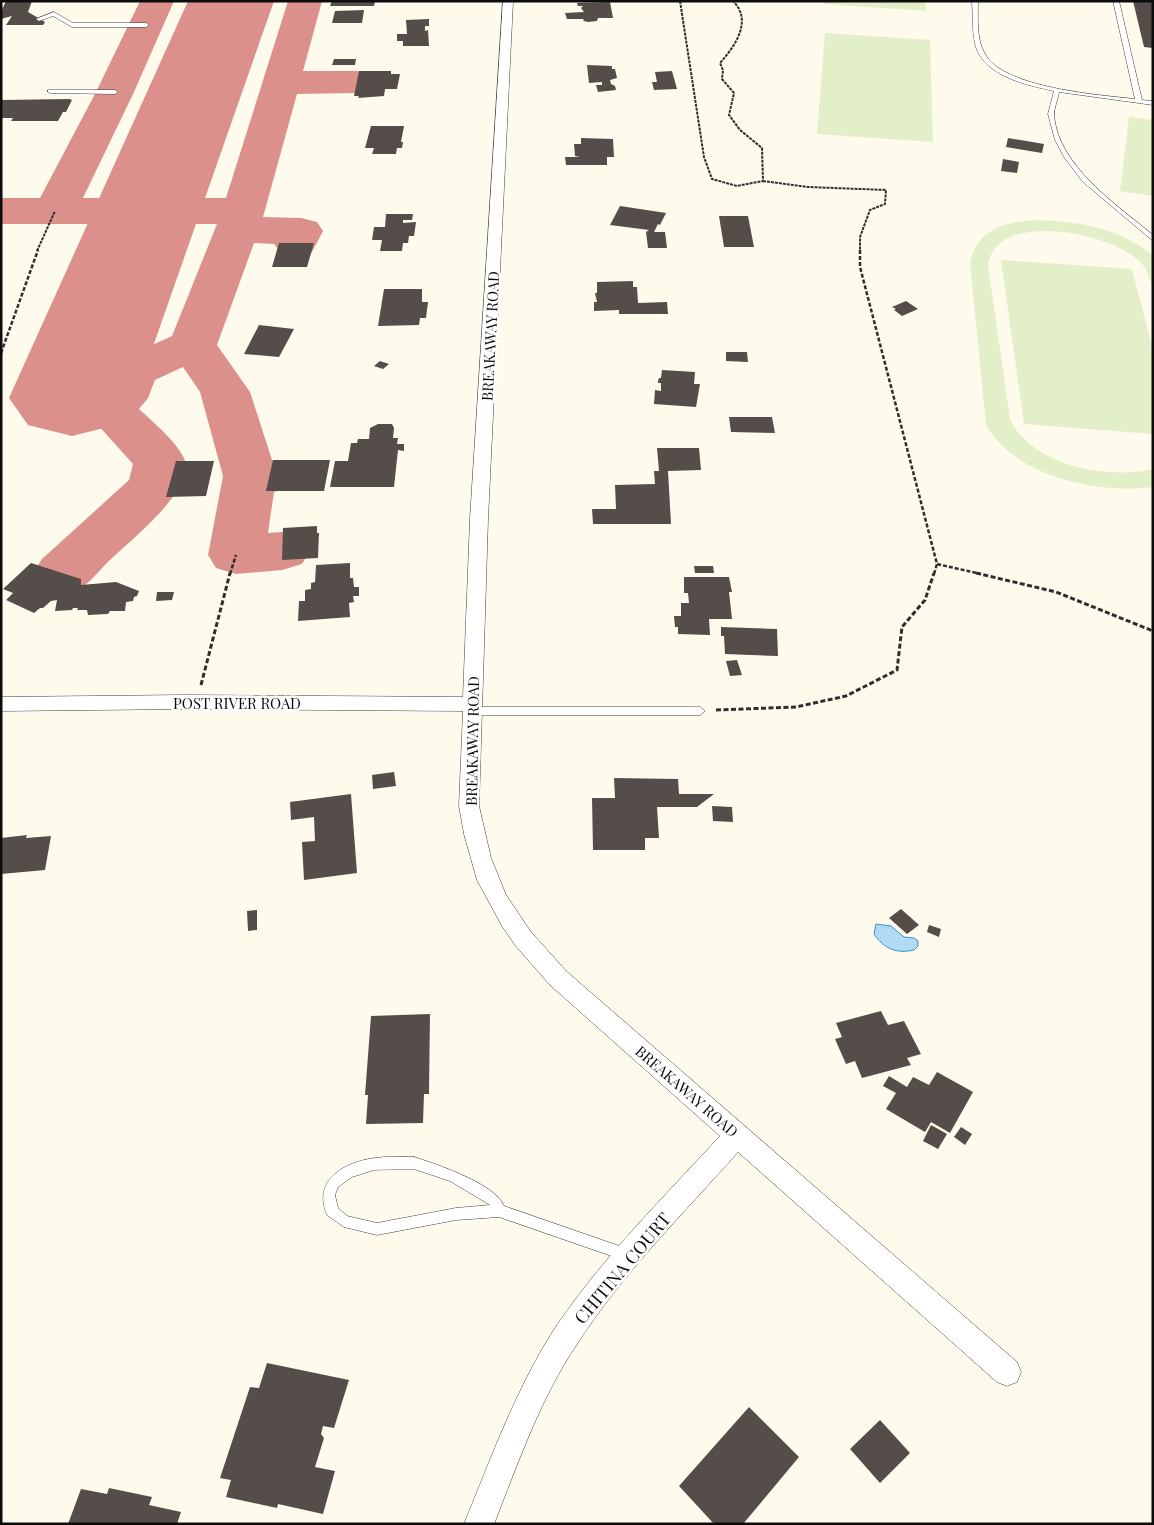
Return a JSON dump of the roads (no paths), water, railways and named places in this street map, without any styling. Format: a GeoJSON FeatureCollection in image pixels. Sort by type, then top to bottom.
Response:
{"type":"FeatureCollection","features":[{"type":"Feature","properties":{"kind":"street","name":"BREAKAWAY ROAD"},"geometry":{"type":"LineString","coordinates":[[508,1],[479,519],[469,806],[473,832],[486,877],[503,912],[527,946],[558,978],[1007,1372]]}},
{"type":"Feature","properties":{"kind":"street","name":"POST RIVER ROAD"},"geometry":{"type":"LineString","coordinates":[[1,704],[195,702],[472,708]]}},
{"type":"Feature","properties":{"kind":"street","name":"CHITINA COURT"},"geometry":{"type":"LineString","coordinates":[[479,1524],[510,1446],[536,1388],[566,1336],[599,1289],[737,1135]]}},
{"type":"Feature","properties":{"kind":"lane"},"geometry":{"type":"LineString","coordinates":[[975,1],[977,38],[984,58],[992,66],[1012,76],[1057,90],[1153,103]]}},
{"type":"Feature","properties":{"kind":"lane"},"geometry":{"type":"LineString","coordinates":[[1116,1],[1139,102]]}},
{"type":"Feature","properties":{"kind":"lane"},"geometry":{"type":"LineString","coordinates":[[39,18],[54,14],[72,25],[146,25]]}},
{"type":"Feature","properties":{"kind":"lane"},"geometry":{"type":"LineString","coordinates":[[1057,90],[1051,114],[1058,140],[1067,157],[1084,182],[1153,239]]}},
{"type":"Feature","properties":{"kind":"lane"},"geometry":{"type":"LineString","coordinates":[[50,92],[115,92]]}},
{"type":"Feature","properties":{"kind":"lane"},"geometry":{"type":"LineString","coordinates":[[472,708],[700,710]]}},
{"type":"Feature","properties":{"kind":"lane"},"geometry":{"type":"LineString","coordinates":[[499,1211],[496,1202],[453,1176],[414,1163],[374,1164],[348,1172],[333,1183],[329,1195],[332,1211],[344,1221],[377,1229],[456,1214],[499,1211],[629,1256]]}},
{"type":"Feature","properties":{"kind":"water"},"geometry":{"type":"Polygon","coordinates":[[[876,924],[891,926],[904,937],[914,938],[918,941],[918,946],[914,950],[908,951],[897,951],[887,947],[874,934],[876,924]]]}}]}
